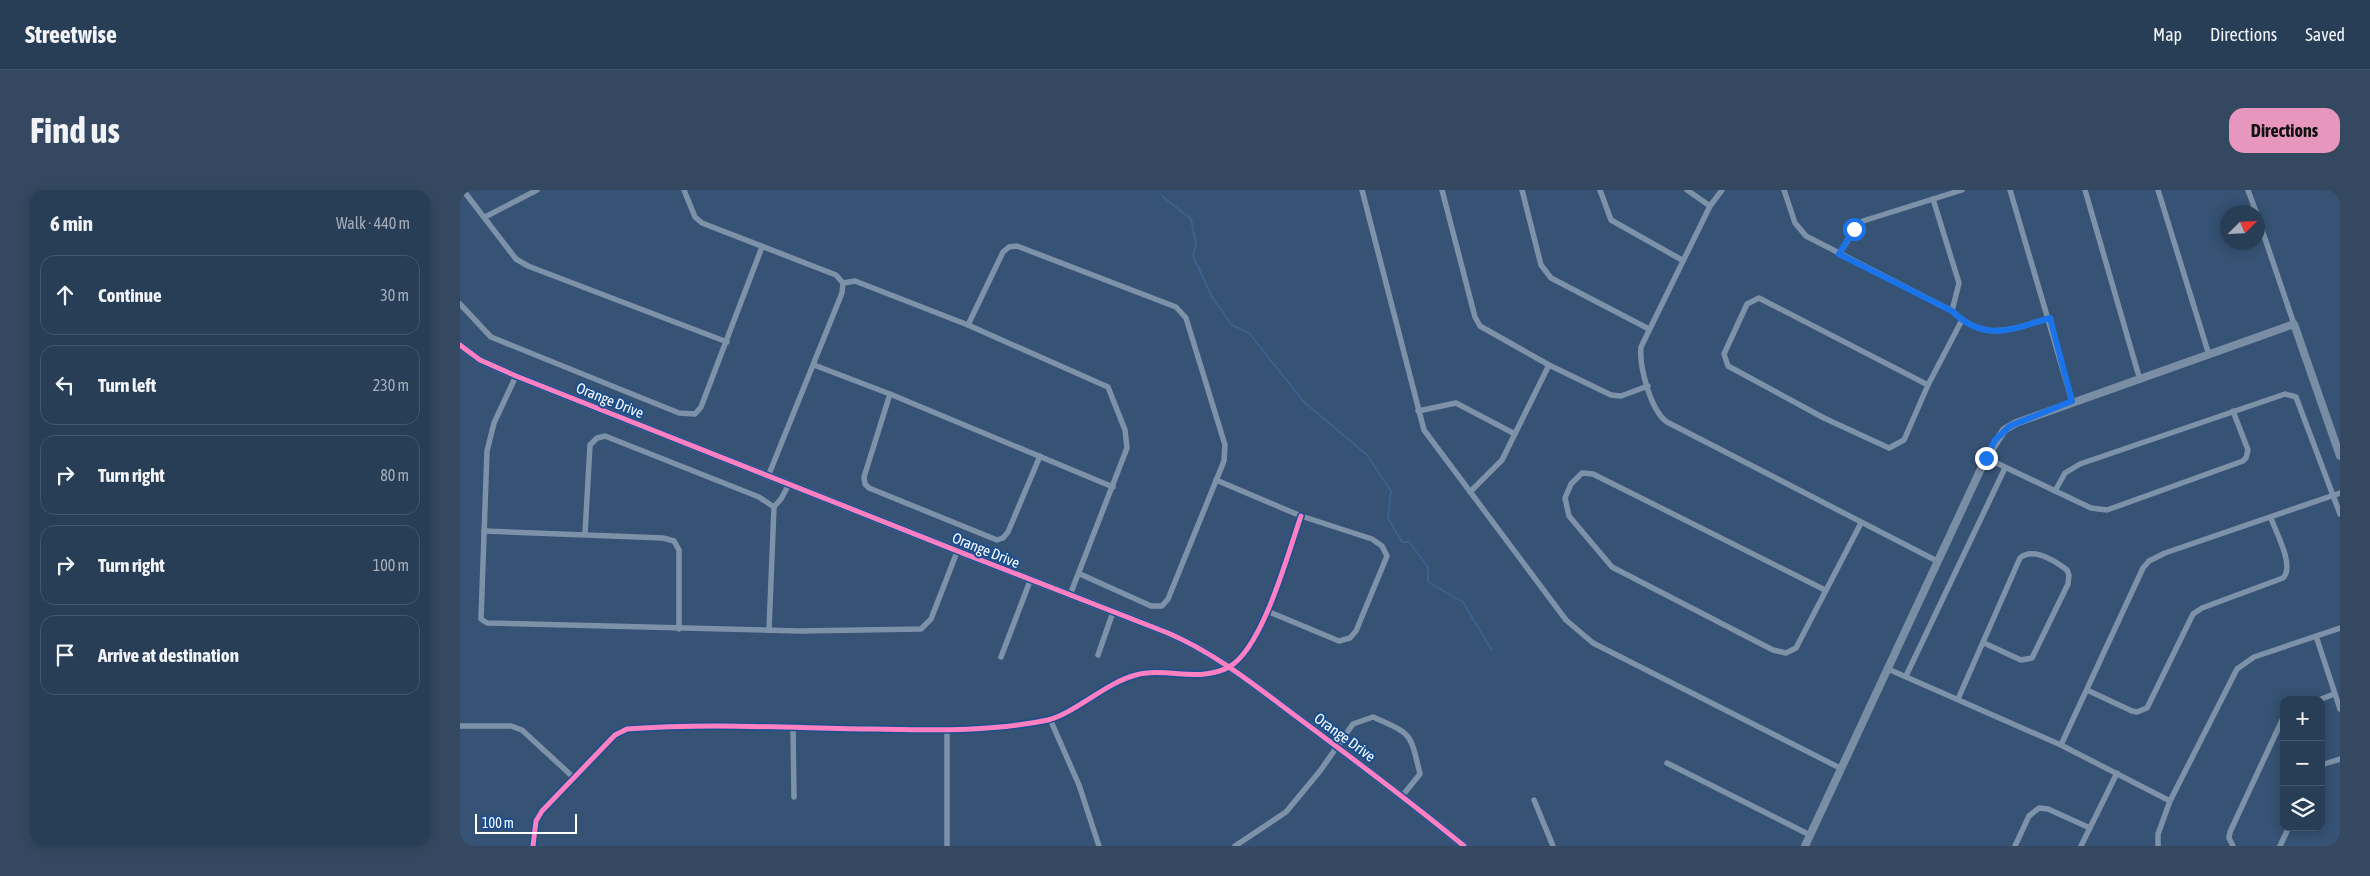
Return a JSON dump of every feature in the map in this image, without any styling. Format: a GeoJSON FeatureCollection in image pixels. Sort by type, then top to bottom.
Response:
{"type":"FeatureCollection","features":[{"type":"Feature","properties":{"kind":"street"},"geometry":{"type":"LineString","coordinates":[[463,190],[516,259],[528,266],[727,342]]}},
{"type":"Feature","properties":{"kind":"street"},"geometry":{"type":"LineString","coordinates":[[485,217],[537,190]]}},
{"type":"Feature","properties":{"kind":"street"},"geometry":{"type":"LineString","coordinates":[[684,190],[695,217],[702,223],[836,275],[843,283],[842,293],[769,474]]}},
{"type":"Feature","properties":{"kind":"street"},"geometry":{"type":"LineString","coordinates":[[1362,190],[1418,411],[1428,437],[1516,551],[1558,610],[1585,638],[1840,768]]}},
{"type":"Feature","properties":{"kind":"street"},"geometry":{"type":"LineString","coordinates":[[1442,190],[1477,322],[1490,333],[1549,365],[1616,396],[1648,386]]}},
{"type":"Feature","properties":{"kind":"street"},"geometry":{"type":"LineString","coordinates":[[1522,190],[1541,265],[1551,278],[1649,328]]}},
{"type":"Feature","properties":{"kind":"street"},"geometry":{"type":"LineString","coordinates":[[1600,190],[1611,220],[1682,260]]}},
{"type":"Feature","properties":{"kind":"street"},"geometry":{"type":"LineString","coordinates":[[1687,190],[1710,206]]}},
{"type":"Feature","properties":{"kind":"street"},"geometry":{"type":"LineString","coordinates":[[1722,190],[1710,206],[1682,260],[1649,328],[1640,352],[1648,386],[1656,408],[1668,422],[1937,562]]}},
{"type":"Feature","properties":{"kind":"street"},"geometry":{"type":"LineString","coordinates":[[1784,190],[1798,228],[1806,236],[1952,311],[1962,320],[1993,332],[2050,318]]}},
{"type":"Feature","properties":{"kind":"street"},"geometry":{"type":"LineString","coordinates":[[1839,254],[1854,229],[1864,221],[1962,190]]}},
{"type":"Feature","properties":{"kind":"street"},"geometry":{"type":"LineString","coordinates":[[2010,190],[2050,318],[2072,401]]}},
{"type":"Feature","properties":{"kind":"street"},"geometry":{"type":"LineString","coordinates":[[2085,190],[2140,380]]}},
{"type":"Feature","properties":{"kind":"street"},"geometry":{"type":"LineString","coordinates":[[2158,190],[2209,355]]}},
{"type":"Feature","properties":{"kind":"street"},"geometry":{"type":"LineString","coordinates":[[2248,190],[2253,205]]}},
{"type":"Feature","properties":{"kind":"street"},"geometry":{"type":"LineString","coordinates":[[1933,199],[1959,283],[1952,311]]}},
{"type":"Feature","properties":{"kind":"street"},"geometry":{"type":"LineString","coordinates":[[2265,239],[2294,324],[2338,441],[2340,456]]}},
{"type":"Feature","properties":{"kind":"street"},"geometry":{"type":"LineString","coordinates":[[968,325],[1002,252],[1009,247],[1017,246],[1176,307],[1186,318],[1225,445],[1224,461],[1168,599],[1162,606],[1151,606],[1080,574]]}},
{"type":"Feature","properties":{"kind":"street"},"geometry":{"type":"LineString","coordinates":[[460,304],[491,337],[678,413],[695,414],[701,407],[762,247]]}},
{"type":"Feature","properties":{"kind":"street"},"geometry":{"type":"LineString","coordinates":[[843,283],[855,281],[968,325],[1108,387],[1125,430],[1127,448],[1080,574],[1070,595]]}},
{"type":"Feature","properties":{"kind":"street"},"geometry":{"type":"LineString","coordinates":[[1928,386],[1759,298],[1747,304],[1724,354],[1728,366],[1824,418],[1888,448],[1904,440],[1928,386],[1962,320]]}},
{"type":"Feature","properties":{"kind":"street"},"geometry":{"type":"LineString","coordinates":[[1805,846],[1995,440],[2010,426],[2072,401],[2140,380],[2294,324]]}},
{"type":"Feature","properties":{"kind":"street","name":"Orange Drive"},"geometry":{"type":"LineString","coordinates":[[460,345],[480,360],[516,376],[769,474],[789,484],[1030,581],[1185,640],[1230,667],[1403,795],[1464,846]]}},
{"type":"Feature","properties":{"kind":"street"},"geometry":{"type":"LineString","coordinates":[[814,365],[890,394],[1113,487]]}},
{"type":"Feature","properties":{"kind":"street"},"geometry":{"type":"LineString","coordinates":[[1470,492],[1500,463],[1549,365]]}},
{"type":"Feature","properties":{"kind":"street"},"geometry":{"type":"LineString","coordinates":[[516,376],[494,423],[487,451],[481,619],[488,624],[769,630],[921,628],[931,619],[957,552]]}},
{"type":"Feature","properties":{"kind":"street"},"geometry":{"type":"LineString","coordinates":[[890,394],[864,476],[865,484],[869,488],[996,540],[1004,538],[1008,532],[1040,456]]}},
{"type":"Feature","properties":{"kind":"street"},"geometry":{"type":"LineString","coordinates":[[2055,491],[2065,473],[2080,464],[2286,394],[2296,397],[2337,494],[2340,514]]}},
{"type":"Feature","properties":{"kind":"street"},"geometry":{"type":"LineString","coordinates":[[1418,411],[1456,403],[1515,434]]}},
{"type":"Feature","properties":{"kind":"street"},"geometry":{"type":"LineString","coordinates":[[1986,458],[2091,508],[2108,510],[2243,461],[2248,450],[2233,411]]}},
{"type":"Feature","properties":{"kind":"street"},"geometry":{"type":"LineString","coordinates":[[585,534],[590,445],[596,438],[605,436],[759,497],[774,507]]}},
{"type":"Feature","properties":{"kind":"street"},"geometry":{"type":"LineString","coordinates":[[1906,676],[2004,468]]}},
{"type":"Feature","properties":{"kind":"street"},"geometry":{"type":"LineString","coordinates":[[1825,590],[1592,474],[1582,473],[1571,484],[1565,498],[1568,516],[1612,567],[1773,650],[1786,652],[1796,648],[1861,523]]}},
{"type":"Feature","properties":{"kind":"street"},"geometry":{"type":"LineString","coordinates":[[1216,480],[1301,516],[1372,539],[1382,546],[1387,556],[1356,631],[1350,638],[1339,641],[1267,611]]}},
{"type":"Feature","properties":{"kind":"street"},"geometry":{"type":"LineString","coordinates":[[769,630],[774,507],[782,499],[789,484]]}},
{"type":"Feature","properties":{"kind":"street"},"geometry":{"type":"LineString","coordinates":[[2061,745],[2143,568],[2149,561],[2165,553],[2337,494]]}},
{"type":"Feature","properties":{"kind":"street"},"geometry":{"type":"LineString","coordinates":[[533,846],[536,821],[542,811],[615,735],[627,729],[704,726],[947,731],[1014,725],[1050,719],[1131,676],[1200,674],[1230,667],[1250,647],[1267,611],[1301,516]]}},
{"type":"Feature","properties":{"kind":"street"},"geometry":{"type":"LineString","coordinates":[[2087,690],[2132,712],[2138,712],[2147,708],[2193,614],[2202,608],[2283,578],[2286,575],[2288,565],[2271,518]]}},
{"type":"Feature","properties":{"kind":"street"},"geometry":{"type":"LineString","coordinates":[[484,531],[663,538],[674,541],[679,550],[679,629]]}},
{"type":"Feature","properties":{"kind":"street"},"geometry":{"type":"LineString","coordinates":[[1958,699],[2020,558],[2027,553],[2036,553],[2066,570],[2069,575],[2068,584],[2032,658],[2021,660],[1984,643]]}},
{"type":"Feature","properties":{"kind":"street"},"geometry":{"type":"LineString","coordinates":[[1001,657],[1030,581]]}},
{"type":"Feature","properties":{"kind":"street"},"geometry":{"type":"LineString","coordinates":[[1098,655],[1113,612]]}},
{"type":"Feature","properties":{"kind":"street"},"geometry":{"type":"LineString","coordinates":[[2158,846],[2158,834],[2170,801],[2237,669],[2254,656],[2340,628]]}},
{"type":"Feature","properties":{"kind":"street"},"geometry":{"type":"LineString","coordinates":[[2316,636],[2340,709]]}},
{"type":"Feature","properties":{"kind":"street"},"geometry":{"type":"LineString","coordinates":[[1888,669],[2061,745],[2170,801]]}},
{"type":"Feature","properties":{"kind":"street"},"geometry":{"type":"LineString","coordinates":[[2325,698],[2334,694]]}},
{"type":"Feature","properties":{"kind":"street"},"geometry":{"type":"LineString","coordinates":[[1235,846],[1279,818],[1292,806],[1353,724],[1373,716],[1405,731],[1413,744],[1420,774],[1403,795]]}},
{"type":"Feature","properties":{"kind":"street"},"geometry":{"type":"LineString","coordinates":[[1050,719],[1079,785],[1099,846]]}},
{"type":"Feature","properties":{"kind":"street"},"geometry":{"type":"LineString","coordinates":[[2233,846],[2229,838],[2230,832],[2280,725]]}},
{"type":"Feature","properties":{"kind":"street"},"geometry":{"type":"LineString","coordinates":[[460,726],[511,726],[522,730],[573,777]]}},
{"type":"Feature","properties":{"kind":"street"},"geometry":{"type":"LineString","coordinates":[[793,728],[794,796]]}},
{"type":"Feature","properties":{"kind":"street"},"geometry":{"type":"LineString","coordinates":[[947,731],[947,846]]}},
{"type":"Feature","properties":{"kind":"street"},"geometry":{"type":"LineString","coordinates":[[2325,764],[2340,759]]}},
{"type":"Feature","properties":{"kind":"street"},"geometry":{"type":"LineString","coordinates":[[1667,763],[1810,835]]}},
{"type":"Feature","properties":{"kind":"street"},"geometry":{"type":"LineString","coordinates":[[2081,846],[2117,773]]}},
{"type":"Feature","properties":{"kind":"street"},"geometry":{"type":"LineString","coordinates":[[1534,800],[1553,846]]}},
{"type":"Feature","properties":{"kind":"street"},"geometry":{"type":"LineString","coordinates":[[2015,846],[2029,816],[2039,808],[2048,809],[2090,828]]}},
{"type":"Feature","properties":{"kind":"street"},"geometry":{"type":"LineString","coordinates":[[2280,846],[2287,831]]}},
{"type":"Feature","properties":{"kind":"street"},"geometry":{"type":"LineString","coordinates":[[1244,840],[1248,846]]}},
{"type":"Feature","properties":{"kind":"waterway"},"geometry":{"type":"LineString","coordinates":[[1162,196],[1191,219],[1196,244],[1193,256],[1212,297],[1232,325],[1249,333],[1304,402],[1367,455],[1391,491],[1388,518],[1402,542],[1409,542],[1428,567],[1428,582],[1463,602],[1491,649]]}},
{"type":"Feature","properties":{"kind":"cycle path"},"geometry":{"type":"LineString","coordinates":[[460,345],[480,360],[516,376],[1186,641],[1220,661],[1253,684],[1464,846]]}},
{"type":"Feature","properties":{"kind":"cycle path"},"geometry":{"type":"LineString","coordinates":[[533,846],[536,821],[542,811],[615,735],[627,729],[720,726],[940,730],[1005,727],[1048,720],[1069,711],[1114,684],[1136,675],[1147,673],[1206,674],[1218,672],[1229,667],[1241,657],[1253,641],[1273,598],[1301,516]]}},
{"type":"Feature","properties":{"kind":"route"},"geometry":{"type":"LineString","coordinates":[[1854,229],[1839,254],[1952,311],[1962,320],[1986,330],[1999,332],[2050,318],[2072,401],[2010,426],[1995,440],[1986,458]]}}]}
